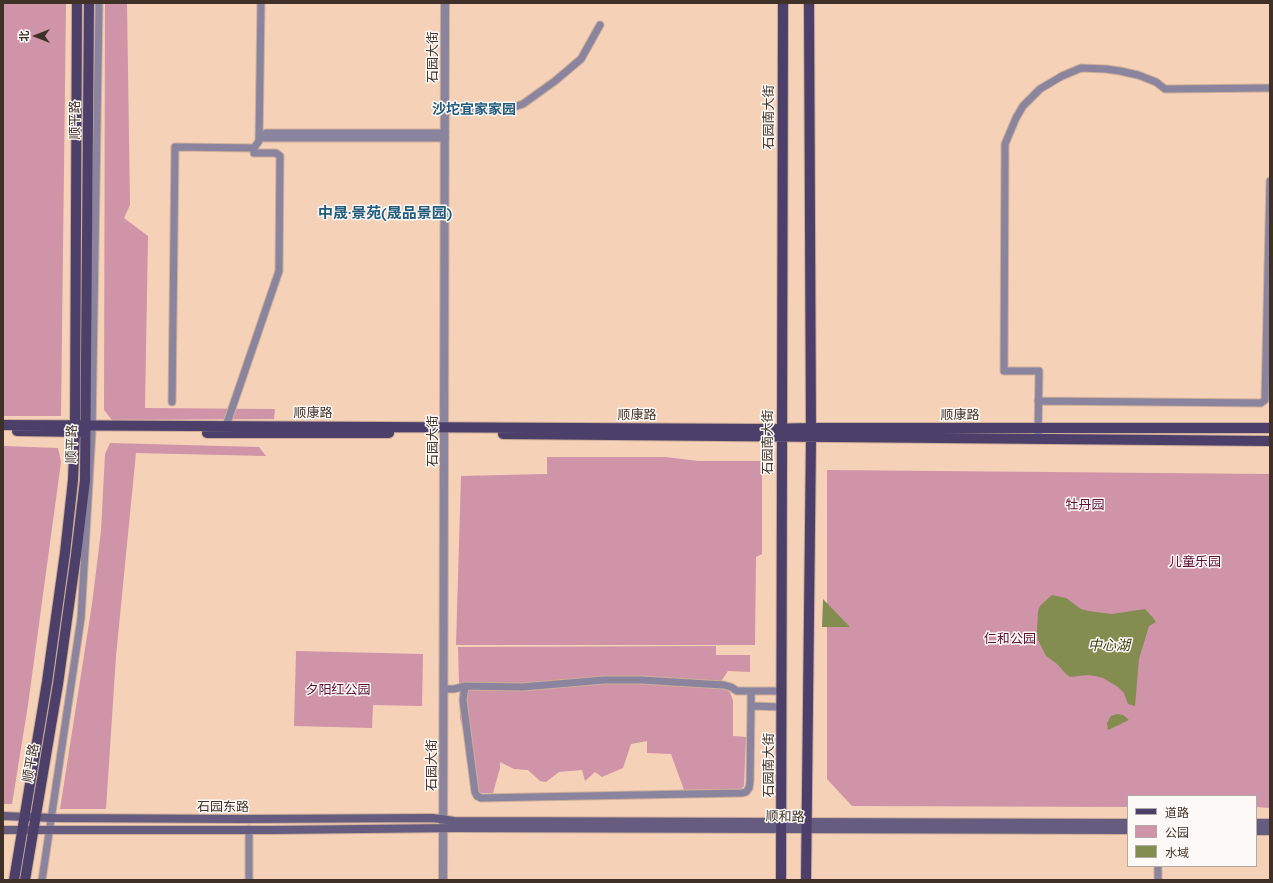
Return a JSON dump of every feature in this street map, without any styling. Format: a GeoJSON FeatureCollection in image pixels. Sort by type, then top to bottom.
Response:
{"type":"FeatureCollection","features":[{"type":"Feature","properties":{"kind":"main road","name":"顺平路"},"geometry":{"type":"LineString","coordinates":[[14,880],[47,682],[74,480],[77,3]]}},
{"type":"Feature","properties":{"kind":"main road","name":"顺平路"},"geometry":{"type":"LineString","coordinates":[[25,880],[58,684],[76,555],[85,480],[89,429],[89,3]]}},
{"type":"Feature","properties":{"kind":"main road","name":"石园南大街"},"geometry":{"type":"LineString","coordinates":[[781,880],[783,3]]}},
{"type":"Feature","properties":{"kind":"main road"},"geometry":{"type":"LineString","coordinates":[[806,880],[811,433],[809,3]]}},
{"type":"Feature","properties":{"kind":"main road","name":"顺康路"},"geometry":{"type":"LineString","coordinates":[[3,425],[89,429],[781,433],[1038,428],[1270,428]]}},
{"type":"Feature","properties":{"kind":"main road","name":"顺康路"},"geometry":{"type":"LineString","coordinates":[[89,429],[226,426],[445,430]]}},
{"type":"Feature","properties":{"kind":"main road","name":"顺康路"},"geometry":{"type":"LineString","coordinates":[[3,431],[75,428]]}},
{"type":"Feature","properties":{"kind":"main road","name":"顺康路"},"geometry":{"type":"LineString","coordinates":[[811,433],[1038,439],[1270,441]]}},
{"type":"Feature","properties":{"kind":"main road","name":"石园东路"},"geometry":{"type":"LineString","coordinates":[[3,816],[36,818],[443,819]]}},
{"type":"Feature","properties":{"kind":"main road","name":"顺和路"},"geometry":{"type":"LineString","coordinates":[[443,819],[465,821],[782,825]]}},
{"type":"Feature","properties":{"kind":"main road","name":"顺和路"},"geometry":{"type":"LineString","coordinates":[[442,828],[1127,823]]}},
{"type":"Feature","properties":{"kind":"main road"},"geometry":{"type":"LineString","coordinates":[[1257,823],[1270,823]]}},
{"type":"Feature","properties":{"kind":"main road","name":"顺和路"},"geometry":{"type":"LineString","coordinates":[[807,825],[1127,830]]}},
{"type":"Feature","properties":{"kind":"main road","name":"石园东路"},"geometry":{"type":"LineString","coordinates":[[3,830],[442,828]]}},
{"type":"Feature","properties":{"kind":"main road"},"geometry":{"type":"LineString","coordinates":[[1257,831],[1270,831]]}},
{"type":"Feature","properties":{"kind":"street"},"geometry":{"type":"LineString","coordinates":[[42,880],[81,618],[89,429],[99,3]]}},
{"type":"Feature","properties":{"kind":"street"},"geometry":{"type":"LineString","coordinates":[[172,402],[175,147],[254,148],[259,141],[261,3]]}},
{"type":"Feature","properties":{"kind":"street","name":"石园大街"},"geometry":{"type":"LineString","coordinates":[[442,880],[445,430],[445,3]]}},
{"type":"Feature","properties":{"kind":"street"},"geometry":{"type":"LineString","coordinates":[[445,110],[502,111],[523,104],[555,81],[581,59],[600,25]]}},
{"type":"Feature","properties":{"kind":"street"},"geometry":{"type":"LineString","coordinates":[[1038,439],[1039,371],[1004,371],[1005,144],[1023,106],[1040,89],[1062,76],[1081,68],[1106,69],[1138,75],[1156,82],[1166,89],[1270,88]]}},
{"type":"Feature","properties":{"kind":"street"},"geometry":{"type":"LineString","coordinates":[[265,136],[445,136]]}},
{"type":"Feature","properties":{"kind":"street"},"geometry":{"type":"LineString","coordinates":[[226,426],[279,271],[280,156],[276,154],[254,153]]}},
{"type":"Feature","properties":{"kind":"street"},"geometry":{"type":"LineString","coordinates":[[1038,401],[1261,403],[1266,400],[1270,181]]}},
{"type":"Feature","properties":{"kind":"street"},"geometry":{"type":"LineString","coordinates":[[444,690],[465,686],[522,687],[604,680],[641,680],[724,685],[737,691],[782,691]]}},
{"type":"Feature","properties":{"kind":"street"},"geometry":{"type":"LineString","coordinates":[[465,686],[463,700],[475,792],[477,796],[481,798],[746,792],[749,788],[750,782],[751,691]]}},
{"type":"Feature","properties":{"kind":"street"},"geometry":{"type":"LineString","coordinates":[[444,690],[459,693],[463,700]]}},
{"type":"Feature","properties":{"kind":"street"},"geometry":{"type":"LineString","coordinates":[[751,706],[782,707]]}},
{"type":"Feature","properties":{"kind":"street"},"geometry":{"type":"LineString","coordinates":[[249,880],[250,829]]}},
{"type":"Feature","properties":{"kind":"street"},"geometry":{"type":"LineString","coordinates":[[1158,867],[1158,880]]}},
{"type":"Feature","properties":{"kind":"green space"},"geometry":{"type":"Polygon","coordinates":[[[3,3],[66,3],[61,416],[3,416],[3,3]]]}},
{"type":"Feature","properties":{"kind":"green space"},"geometry":{"type":"Polygon","coordinates":[[[105,3],[127,3],[130,205],[124,218],[148,236],[145,408],[275,409],[274,419],[112,420],[104,410],[105,3]]]}},
{"type":"Feature","properties":{"kind":"green space"},"geometry":{"type":"Polygon","coordinates":[[[110,443],[259,447],[266,456],[136,453],[116,656],[106,809],[60,809],[92,604],[101,531],[105,454],[110,443]]]}},
{"type":"Feature","properties":{"kind":"green space"},"geometry":{"type":"Polygon","coordinates":[[[3,446],[58,448],[61,462],[28,705],[12,804],[3,804],[3,446]]]}},
{"type":"Feature","properties":{"kind":"green space"},"geometry":{"type":"Polygon","coordinates":[[[547,457],[666,457],[698,461],[762,461],[762,554],[756,557],[755,645],[456,645],[461,476],[547,474],[547,457]]]}},
{"type":"Feature","properties":{"kind":"green space","name":"仁和公园"},"geometry":{"type":"Polygon","coordinates":[[[827,470],[1270,474],[1270,808],[1257,807],[1257,795],[1127,795],[1127,807],[852,806],[827,779],[827,470]]]}},
{"type":"Feature","properties":{"kind":"green space"},"geometry":{"type":"Polygon","coordinates":[[[716,646],[716,655],[750,655],[750,672],[728,671],[722,680],[724,688],[730,692],[733,701],[733,736],[746,737],[744,786],[741,789],[684,790],[671,754],[647,753],[647,741],[631,744],[623,768],[602,777],[595,772],[585,781],[582,770],[559,772],[546,782],[540,781],[528,770],[514,769],[500,762],[500,768],[493,793],[479,793],[460,718],[458,647],[716,646]]]}},
{"type":"Feature","properties":{"kind":"green space","name":"夕阳红公园"},"geometry":{"type":"Polygon","coordinates":[[[296,651],[423,654],[422,706],[373,705],[372,728],[294,726],[296,651]]]}},
{"type":"Feature","properties":{"kind":"water","name":"中心湖"},"geometry":{"type":"Polygon","coordinates":[[[1052,595],[1066,598],[1081,609],[1088,611],[1112,614],[1145,609],[1154,619],[1156,622],[1149,626],[1139,659],[1135,706],[1128,704],[1124,693],[1118,687],[1103,678],[1087,675],[1070,677],[1056,663],[1046,656],[1038,640],[1038,611],[1040,606],[1052,595]]]}},
{"type":"Feature","properties":{"kind":"water"},"geometry":{"type":"Polygon","coordinates":[[[823,599],[850,627],[822,627],[823,599]]]}},
{"type":"Feature","properties":{"kind":"water"},"geometry":{"type":"Polygon","coordinates":[[[1117,714],[1123,715],[1129,720],[1108,730],[1107,723],[1111,716],[1117,714]]]}},
{"type":"Feature","properties":{"kind":"district","name":"沙坨宜家家园"},"geometry":{"type":"Point","coordinates":[474,110]}},
{"type":"Feature","properties":{"kind":"district","name":"中晟·景苑(晟品景园)"},"geometry":{"type":"Point","coordinates":[385,213]}},
{"type":"Feature","properties":{"kind":"park label","name":"牡丹园"},"geometry":{"type":"Point","coordinates":[1085,505]}},
{"type":"Feature","properties":{"kind":"park label","name":"儿童乐园"},"geometry":{"type":"Point","coordinates":[1195,562]}}]}
